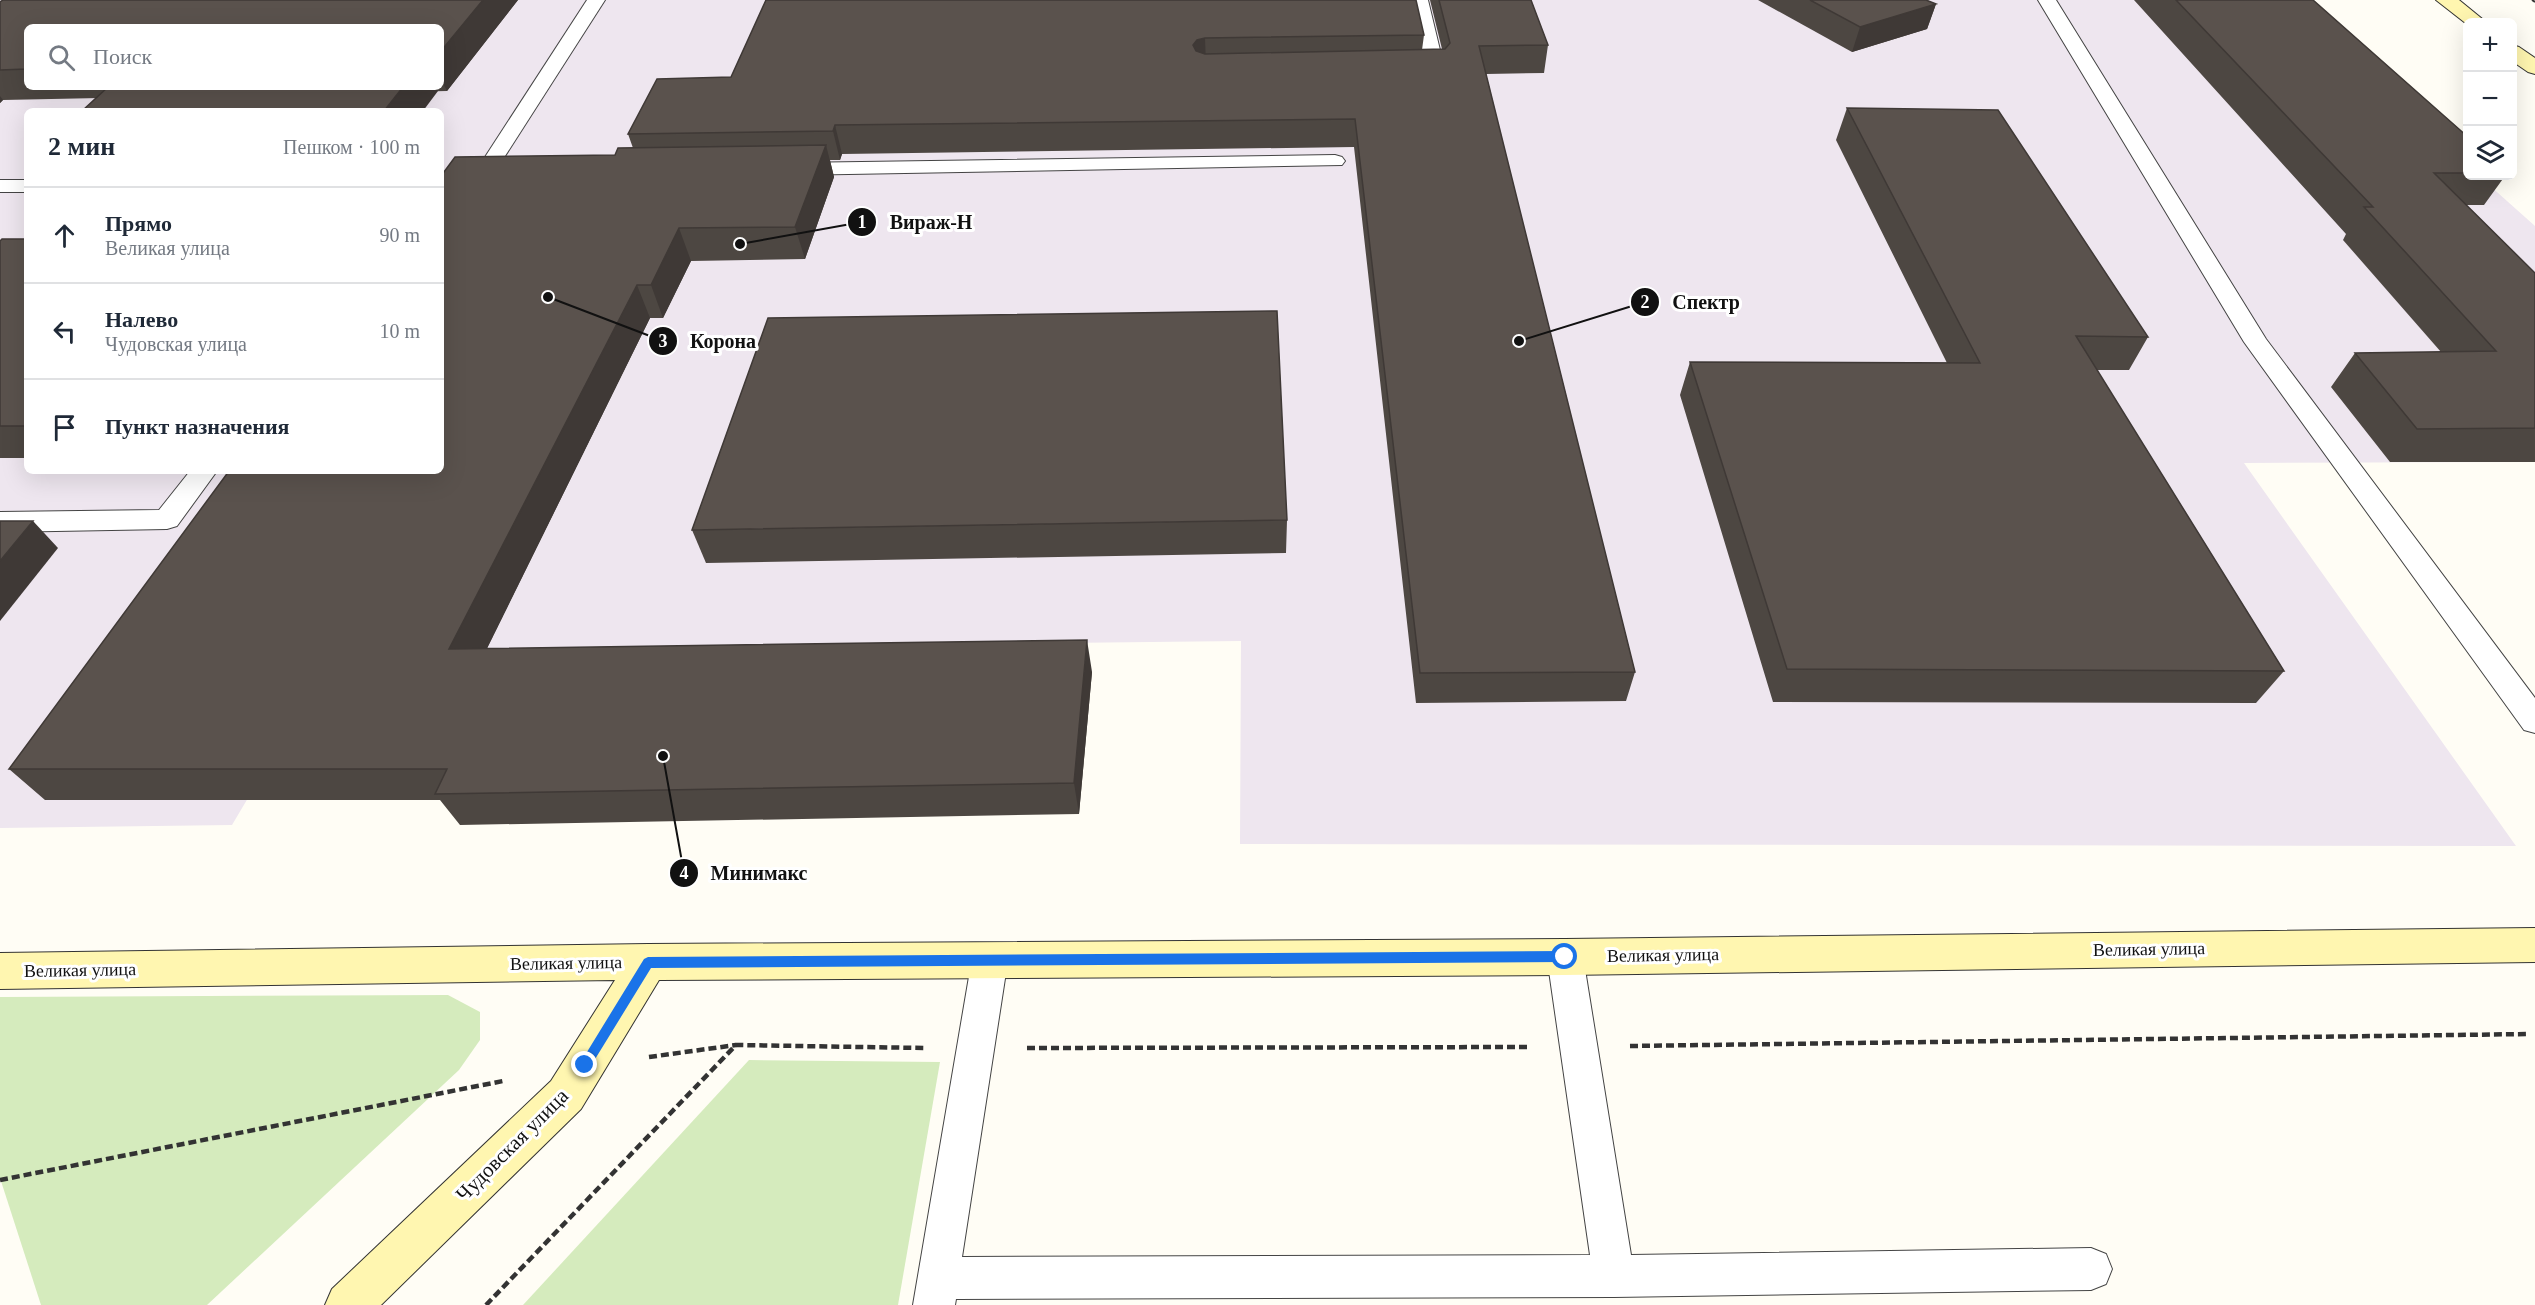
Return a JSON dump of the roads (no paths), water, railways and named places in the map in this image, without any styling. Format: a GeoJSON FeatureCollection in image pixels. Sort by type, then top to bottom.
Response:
{"type":"FeatureCollection","features":[{"type":"Feature","properties":{"kind":"main road"},"geometry":{"type":"LineString","coordinates":[[2446,0],[2471,18]]}},
{"type":"Feature","properties":{"kind":"main road"},"geometry":{"type":"LineString","coordinates":[[2517,55],[2535,68]]}},
{"type":"Feature","properties":{"kind":"main road","name":"Великая улица"},"geometry":{"type":"LineString","coordinates":[[0,971],[648,962],[1565,957],[2535,945]]}},
{"type":"Feature","properties":{"kind":"main road","name":"Чудовская улица"},"geometry":{"type":"LineString","coordinates":[[348,1305],[566,1095],[648,962]]}},
{"type":"Feature","properties":{"kind":"lane"},"geometry":{"type":"LineString","coordinates":[[484,174],[596,0]]}},
{"type":"Feature","properties":{"kind":"lane"},"geometry":{"type":"LineString","coordinates":[[1401,71],[1435,71],[1419,0]]}},
{"type":"Feature","properties":{"kind":"lane"},"geometry":{"type":"LineString","coordinates":[[2047,0],[2256,342],[2535,721]]}},
{"type":"Feature","properties":{"kind":"lane"},"geometry":{"type":"LineString","coordinates":[[771,170],[1335,161]]}},
{"type":"Feature","properties":{"kind":"lane"},"geometry":{"type":"LineString","coordinates":[[462,176],[508,174]]}},
{"type":"Feature","properties":{"kind":"lane"},"geometry":{"type":"LineString","coordinates":[[0,186],[24,186]]}},
{"type":"Feature","properties":{"kind":"lane"},"geometry":{"type":"LineString","coordinates":[[0,522],[168,519],[202,474]]}},
{"type":"Feature","properties":{"kind":"lane"},"geometry":{"type":"LineString","coordinates":[[1565,957],[1614,1276]]}},
{"type":"Feature","properties":{"kind":"lane"},"geometry":{"type":"LineString","coordinates":[[990,959],[936,1291],[1614,1276],[2091,1269]]}},
{"type":"Feature","properties":{"kind":"place","name":"Вираж-Н"},"geometry":{"type":"Point","coordinates":[740,244]}},
{"type":"Feature","properties":{"kind":"place","name":"Корона"},"geometry":{"type":"Point","coordinates":[548,297]}},
{"type":"Feature","properties":{"kind":"place","name":"Спектр"},"geometry":{"type":"Point","coordinates":[1519,341]}},
{"type":"Feature","properties":{"kind":"place","name":"Минимакс"},"geometry":{"type":"Point","coordinates":[663,756]}}]}
